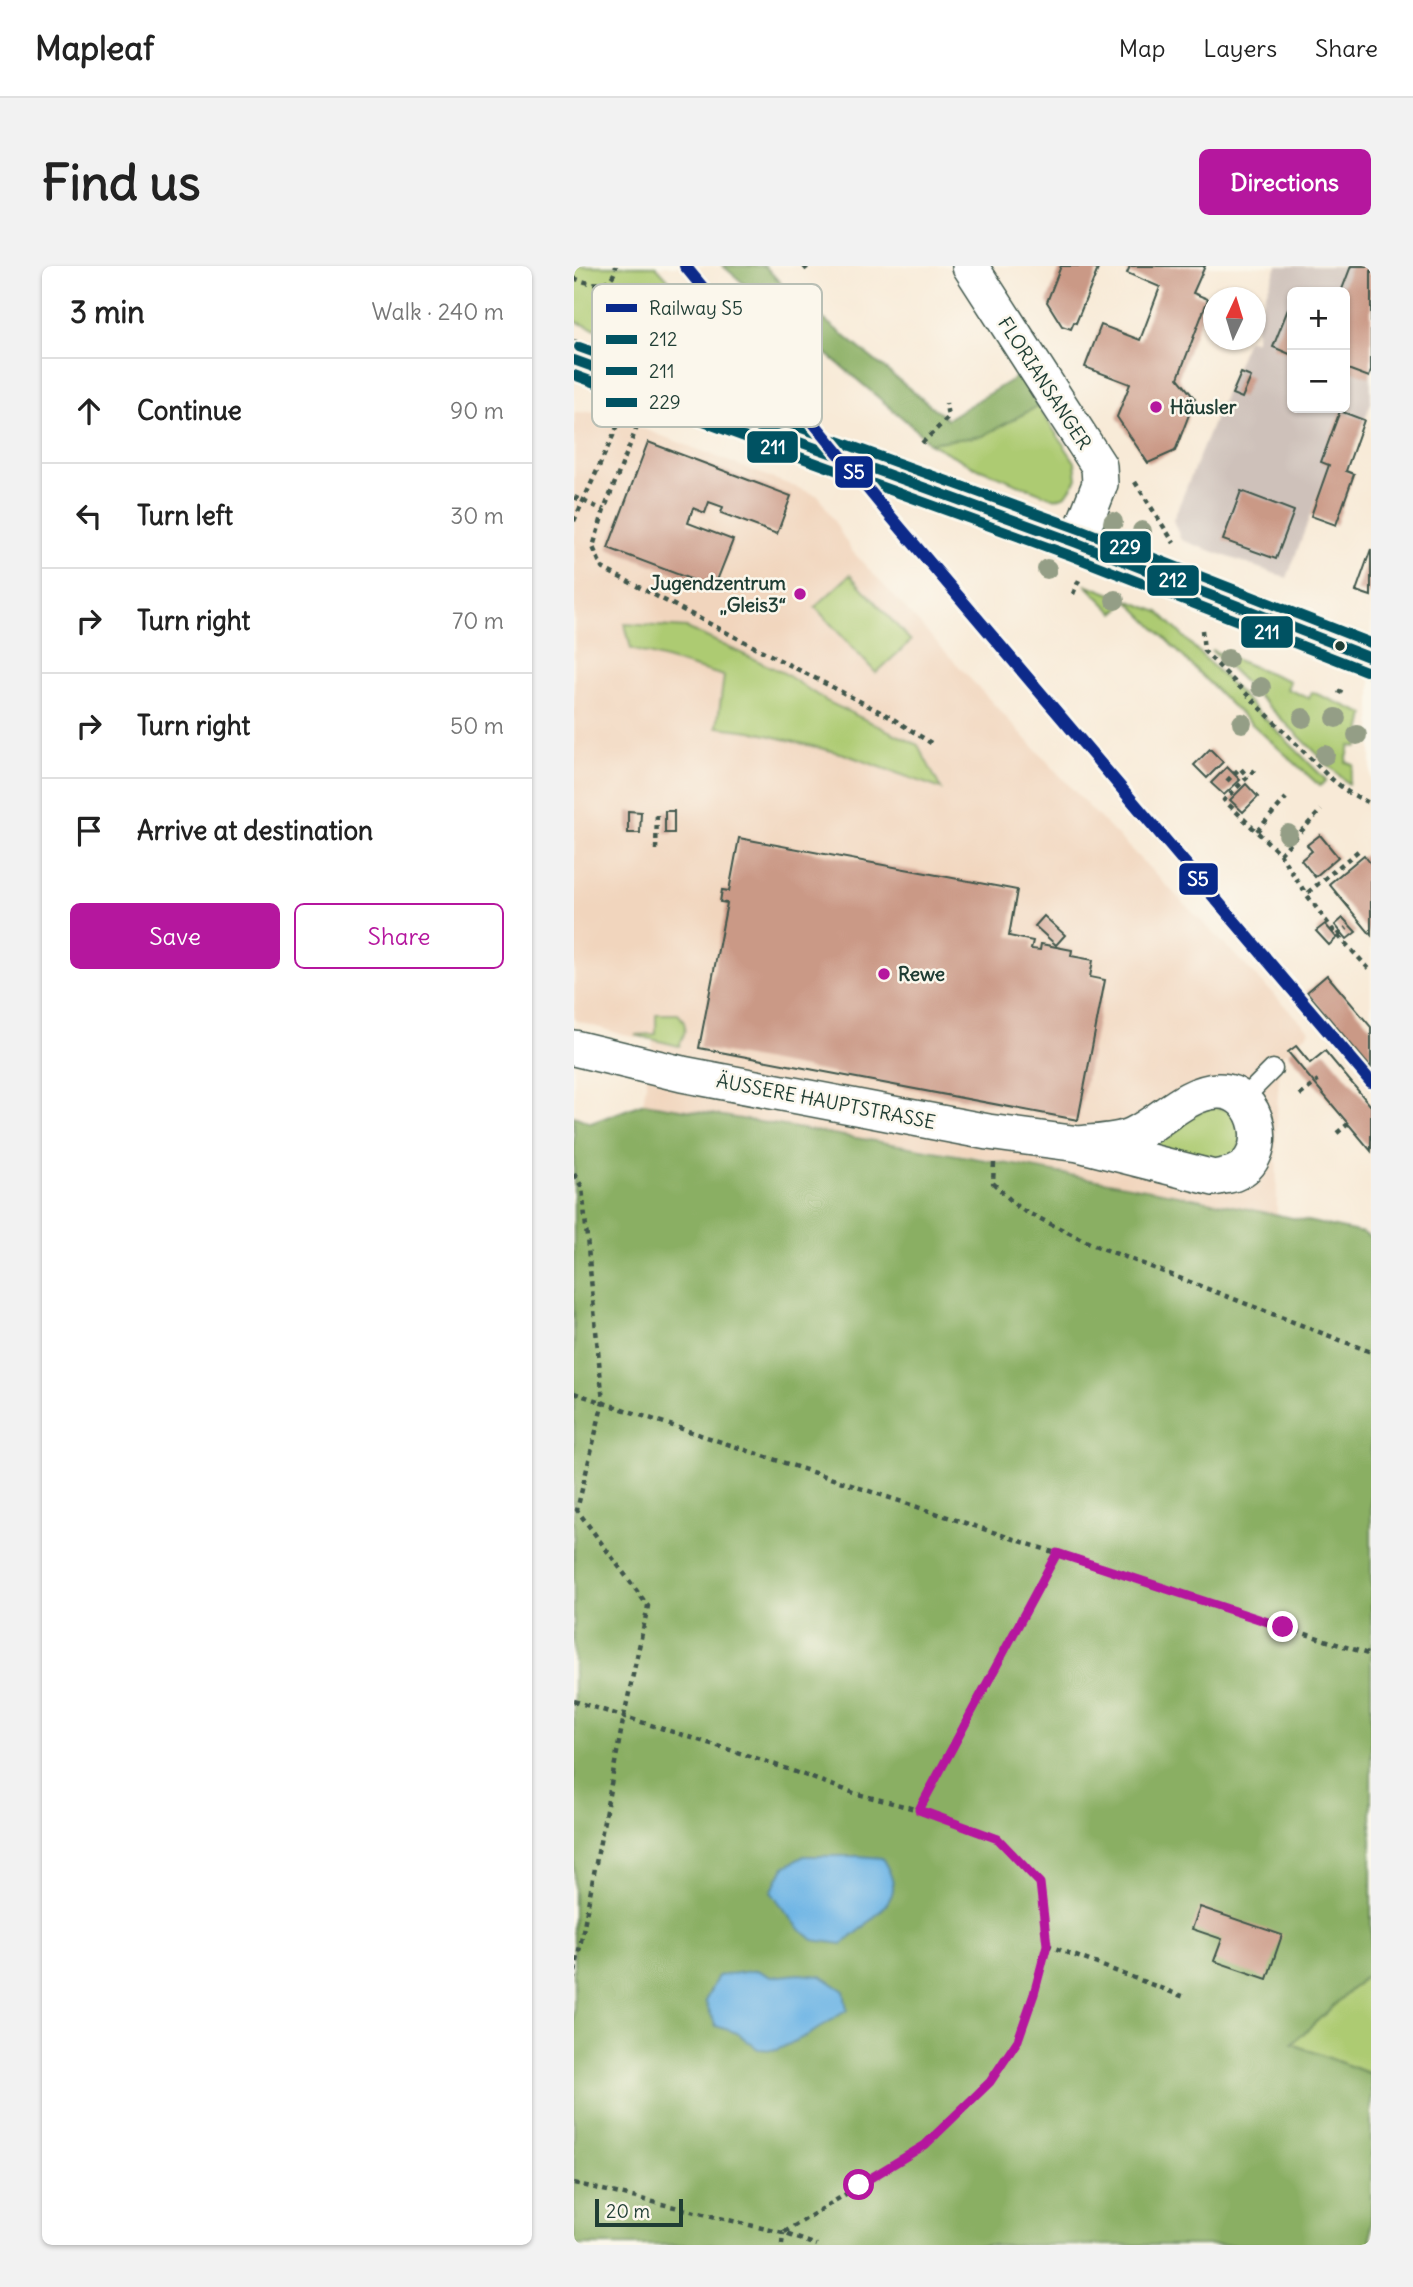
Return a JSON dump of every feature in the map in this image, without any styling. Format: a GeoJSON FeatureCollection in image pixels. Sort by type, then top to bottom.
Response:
{"type":"FeatureCollection","features":[{"type":"Feature","properties":{"kind":"street","name":"FLORIANSANGER"},"geometry":{"type":"LineString","coordinates":[[970,266],[1099,466],[1100,484],[1079,559]]}},
{"type":"Feature","properties":{"kind":"street"},"geometry":{"type":"LineString","coordinates":[[574,360],[592,366]]}},
{"type":"Feature","properties":{"kind":"street"},"geometry":{"type":"LineString","coordinates":[[762,427],[873,467],[1079,559],[1371,658]]}},
{"type":"Feature","properties":{"kind":"street","name":"ÄUSSERE HAUPTSTRASSE"},"geometry":{"type":"LineString","coordinates":[[574,1048],[682,1074],[988,1132],[1079,1144],[1214,1178],[1236,1173],[1254,1158],[1259,1135],[1254,1116],[1243,1099],[1222,1090],[1200,1093],[1131,1136],[1079,1144]]}},
{"type":"Feature","properties":{"kind":"lane"},"geometry":{"type":"LineString","coordinates":[[1243,1099],[1273,1069]]}},
{"type":"Feature","properties":{"kind":"path"},"geometry":{"type":"LineString","coordinates":[[574,278],[591,284],[602,284],[610,279],[616,266]]}},
{"type":"Feature","properties":{"kind":"path"},"geometry":{"type":"LineString","coordinates":[[922,443],[948,418],[946,404]]}},
{"type":"Feature","properties":{"kind":"path"},"geometry":{"type":"LineString","coordinates":[[574,522],[623,427]]}},
{"type":"Feature","properties":{"kind":"path"},"geometry":{"type":"LineString","coordinates":[[631,427],[593,547],[602,568],[890,717],[932,743]]}},
{"type":"Feature","properties":{"kind":"path"},"geometry":{"type":"LineString","coordinates":[[1135,482],[1176,547]]}},
{"type":"Feature","properties":{"kind":"path"},"geometry":{"type":"LineString","coordinates":[[574,497],[604,510]]}},
{"type":"Feature","properties":{"kind":"path"},"geometry":{"type":"LineString","coordinates":[[1073,594],[1079,559]]}},
{"type":"Feature","properties":{"kind":"path"},"geometry":{"type":"LineString","coordinates":[[1202,630],[1204,651],[1328,776],[1348,792],[1371,804]]}},
{"type":"Feature","properties":{"kind":"path"},"geometry":{"type":"LineString","coordinates":[[1339,694],[1342,688]]}},
{"type":"Feature","properties":{"kind":"path"},"geometry":{"type":"LineString","coordinates":[[1227,780],[1240,768],[1248,777]]}},
{"type":"Feature","properties":{"kind":"path"},"geometry":{"type":"LineString","coordinates":[[1255,770],[1224,800],[1280,854],[1333,930],[1371,971]]}},
{"type":"Feature","properties":{"kind":"path"},"geometry":{"type":"LineString","coordinates":[[1257,831],[1286,798]]}},
{"type":"Feature","properties":{"kind":"path"},"geometry":{"type":"LineString","coordinates":[[1280,854],[1321,810]]}},
{"type":"Feature","properties":{"kind":"path"},"geometry":{"type":"LineString","coordinates":[[656,850],[657,813]]}},
{"type":"Feature","properties":{"kind":"path"},"geometry":{"type":"LineString","coordinates":[[1306,894],[1358,851]]}},
{"type":"Feature","properties":{"kind":"path"},"geometry":{"type":"LineString","coordinates":[[1338,935],[1347,928]]}},
{"type":"Feature","properties":{"kind":"path"},"geometry":{"type":"LineString","coordinates":[[1327,934],[1333,930]]}},
{"type":"Feature","properties":{"kind":"path"},"geometry":{"type":"LineString","coordinates":[[1300,1095],[1318,1082]]}},
{"type":"Feature","properties":{"kind":"path"},"geometry":{"type":"LineString","coordinates":[[1337,1133],[1348,1124]]}},
{"type":"Feature","properties":{"kind":"path"},"geometry":{"type":"LineString","coordinates":[[988,1132],[995,1166],[993,1183],[1020,1209],[1094,1245],[1371,1352]]}},
{"type":"Feature","properties":{"kind":"path"},"geometry":{"type":"LineString","coordinates":[[574,1174],[582,1187],[603,1402],[577,1510],[648,1606],[574,1978]]}},
{"type":"Feature","properties":{"kind":"path"},"geometry":{"type":"LineString","coordinates":[[574,1393],[1371,1655]]}},
{"type":"Feature","properties":{"kind":"path"},"geometry":{"type":"LineString","coordinates":[[919,1810],[1057,1553]]}},
{"type":"Feature","properties":{"kind":"path"},"geometry":{"type":"LineString","coordinates":[[574,1701],[762,1760],[854,1793],[919,1810],[998,1839],[1040,1883],[1047,1945],[1018,2040],[990,2082],[925,2145],[783,2233]]}},
{"type":"Feature","properties":{"kind":"path"},"geometry":{"type":"LineString","coordinates":[[1047,1945],[1187,1998]]}},
{"type":"Feature","properties":{"kind":"path"},"geometry":{"type":"LineString","coordinates":[[574,2183],[783,2233],[817,2245]]}},
{"type":"Feature","properties":{"kind":"path"},"geometry":{"type":"LineString","coordinates":[[782,2245],[783,2233]]}},
{"type":"Feature","properties":{"kind":"shaded area"},"geometry":{"type":"Polygon","coordinates":[[[1277,266],[1371,266],[1371,403],[1346,471],[1329,465],[1287,578],[1181,540],[1173,520],[1243,350],[1266,350],[1266,293],[1277,266]]]}},
{"type":"Feature","properties":{"kind":"shaded area"},"geometry":{"type":"Polygon","coordinates":[[[592,411],[592,427],[639,427],[819,496],[851,550],[1090,808],[1310,1031],[1280,1058],[1276,1128],[1277,1214],[980,1157],[643,1103],[653,1040],[623,1035],[574,1020],[574,413],[592,411]]]}},
{"type":"Feature","properties":{"kind":"green space"},"geometry":{"type":"Polygon","coordinates":[[[574,266],[656,266],[673,284],[592,284],[592,328],[574,321],[574,266]]]}},
{"type":"Feature","properties":{"kind":"green space"},"geometry":{"type":"Polygon","coordinates":[[[723,266],[765,266],[781,284],[744,284],[723,266]]]}},
{"type":"Feature","properties":{"kind":"green space"},"geometry":{"type":"Polygon","coordinates":[[[822,318],[947,419],[1018,376],[1038,406],[983,436],[929,443],[822,350],[822,318]]]}},
{"type":"Feature","properties":{"kind":"green space"},"geometry":{"type":"Polygon","coordinates":[[[1038,406],[1075,462],[1077,479],[1066,495],[1055,499],[973,466],[929,443],[983,435],[1038,406]]]}},
{"type":"Feature","properties":{"kind":"green space"},"geometry":{"type":"Polygon","coordinates":[[[850,575],[911,641],[876,673],[815,607],[850,575]]]}},
{"type":"Feature","properties":{"kind":"green space"},"geometry":{"type":"Polygon","coordinates":[[[1085,584],[1159,612],[1326,780],[1320,786],[1229,703],[1128,601],[1114,613],[1085,584]]]}},
{"type":"Feature","properties":{"kind":"green space"},"geometry":{"type":"Polygon","coordinates":[[[625,624],[687,628],[784,673],[826,701],[918,745],[941,789],[844,754],[751,731],[717,727],[724,676],[631,649],[625,624]]]}},
{"type":"Feature","properties":{"kind":"green space"},"geometry":{"type":"Polygon","coordinates":[[[1211,650],[1290,681],[1287,689],[1309,698],[1312,692],[1365,714],[1358,747],[1350,746],[1346,762],[1354,765],[1348,784],[1211,650]]]}},
{"type":"Feature","properties":{"kind":"green space"},"geometry":{"type":"Polygon","coordinates":[[[656,1014],[678,1014],[684,1022],[685,1029],[679,1046],[635,1035],[656,1034],[656,1014]]]}},
{"type":"Feature","properties":{"kind":"green space"},"geometry":{"type":"Polygon","coordinates":[[[644,1103],[1094,1179],[1274,1214],[1363,1233],[1371,1238],[1371,1971],[1292,2044],[1371,2074],[1371,2245],[574,2245],[574,1116],[591,1123],[644,1103]]]}},
{"type":"Feature","properties":{"kind":"green space"},"geometry":{"type":"Polygon","coordinates":[[[1211,1106],[1233,1111],[1244,1130],[1238,1152],[1219,1162],[1159,1148],[1154,1142],[1157,1136],[1211,1106]]]}},
{"type":"Feature","properties":{"kind":"green space"},"geometry":{"type":"Polygon","coordinates":[[[1371,1971],[1371,2074],[1292,2044],[1371,1971]]]}},
{"type":"Feature","properties":{"kind":"water"},"geometry":{"type":"Polygon","coordinates":[[[804,1856],[882,1858],[888,1868],[893,1884],[890,1898],[868,1923],[842,1944],[813,1940],[798,1927],[771,1892],[784,1867],[804,1856]]]}},
{"type":"Feature","properties":{"kind":"water"},"geometry":{"type":"Polygon","coordinates":[[[757,1970],[771,1977],[799,1974],[821,1976],[844,1991],[847,2010],[810,2034],[777,2050],[758,2049],[737,2033],[716,2026],[705,2001],[718,1976],[757,1970]]]}},
{"type":"Feature","properties":{"kind":"building"},"geometry":{"type":"Polygon","coordinates":[[[1061,266],[1090,266],[1098,269],[1071,329],[1062,326],[1047,302],[1061,266]]]}},
{"type":"Feature","properties":{"kind":"building"},"geometry":{"type":"Polygon","coordinates":[[[1130,266],[1205,266],[1193,293],[1203,297],[1203,312],[1178,378],[1195,399],[1175,451],[1148,463],[1117,417],[1130,384],[1085,367],[1101,325],[1140,340],[1160,287],[1127,273],[1130,266]]]}},
{"type":"Feature","properties":{"kind":"building"},"geometry":{"type":"Polygon","coordinates":[[[1351,266],[1371,266],[1369,377],[1350,370],[1350,287],[1343,287],[1351,266]]]}},
{"type":"Feature","properties":{"kind":"building"},"geometry":{"type":"Polygon","coordinates":[[[1287,312],[1287,353],[1273,347],[1287,312]]]}},
{"type":"Feature","properties":{"kind":"building"},"geometry":{"type":"Polygon","coordinates":[[[1241,373],[1251,377],[1242,398],[1232,394],[1241,373]]]}},
{"type":"Feature","properties":{"kind":"building"},"geometry":{"type":"Polygon","coordinates":[[[1339,413],[1364,420],[1346,471],[1354,474],[1336,525],[1311,516],[1329,465],[1321,462],[1339,413]]]}},
{"type":"Feature","properties":{"kind":"building"},"geometry":{"type":"Polygon","coordinates":[[[648,442],[791,496],[777,534],[721,513],[723,507],[709,502],[705,513],[693,508],[688,523],[733,540],[714,588],[608,548],[648,442]]]}},
{"type":"Feature","properties":{"kind":"building"},"geometry":{"type":"Polygon","coordinates":[[[1241,491],[1294,511],[1276,559],[1223,540],[1241,491]]]}},
{"type":"Feature","properties":{"kind":"building"},"geometry":{"type":"Polygon","coordinates":[[[1371,549],[1371,596],[1356,591],[1371,549]]]}},
{"type":"Feature","properties":{"kind":"building"},"geometry":{"type":"Polygon","coordinates":[[[1210,749],[1223,762],[1207,778],[1194,765],[1210,749]]]}},
{"type":"Feature","properties":{"kind":"building"},"geometry":{"type":"Polygon","coordinates":[[[1227,767],[1240,780],[1224,795],[1211,783],[1227,767]]]}},
{"type":"Feature","properties":{"kind":"building"},"geometry":{"type":"Polygon","coordinates":[[[1246,784],[1258,797],[1243,812],[1230,800],[1246,784]]]}},
{"type":"Feature","properties":{"kind":"building"},"geometry":{"type":"Polygon","coordinates":[[[628,811],[641,812],[640,833],[628,833],[628,811]]]}},
{"type":"Feature","properties":{"kind":"building"},"geometry":{"type":"Polygon","coordinates":[[[665,811],[674,811],[674,833],[665,833],[665,811]]]}},
{"type":"Feature","properties":{"kind":"building"},"geometry":{"type":"Polygon","coordinates":[[[1320,835],[1338,857],[1315,877],[1301,860],[1312,851],[1307,845],[1320,835]]]}},
{"type":"Feature","properties":{"kind":"building"},"geometry":{"type":"Polygon","coordinates":[[[739,838],[1017,890],[1009,936],[1033,941],[1031,949],[1040,950],[1041,944],[1072,950],[1071,956],[1093,960],[1090,977],[1105,980],[1078,1120],[699,1048],[727,903],[720,902],[722,890],[729,891],[739,838]]]}},
{"type":"Feature","properties":{"kind":"building"},"geometry":{"type":"Polygon","coordinates":[[[1364,855],[1371,864],[1371,935],[1329,884],[1364,855]]]}},
{"type":"Feature","properties":{"kind":"building"},"geometry":{"type":"Polygon","coordinates":[[[1044,916],[1065,935],[1056,945],[1035,926],[1044,916]]]}},
{"type":"Feature","properties":{"kind":"building"},"geometry":{"type":"Polygon","coordinates":[[[1343,918],[1356,932],[1347,939],[1335,925],[1343,918]]]}},
{"type":"Feature","properties":{"kind":"building"},"geometry":{"type":"Polygon","coordinates":[[[1325,924],[1337,938],[1329,945],[1316,931],[1325,924]]]}},
{"type":"Feature","properties":{"kind":"building"},"geometry":{"type":"Polygon","coordinates":[[[1327,975],[1371,1027],[1371,1068],[1307,992],[1327,975]]]}},
{"type":"Feature","properties":{"kind":"building"},"geometry":{"type":"Polygon","coordinates":[[[1296,1046],[1310,1063],[1325,1051],[1371,1106],[1371,1151],[1288,1052],[1296,1046]]]}},
{"type":"Feature","properties":{"kind":"building"},"geometry":{"type":"Polygon","coordinates":[[[1200,1907],[1282,1935],[1267,1979],[1214,1961],[1222,1939],[1192,1929],[1200,1907]]]}},
{"type":"Feature","properties":{"kind":"rail line","name":"S5"},"geometry":{"type":"LineString","coordinates":[[685,266],[700,284]]}},
{"type":"Feature","properties":{"kind":"rail line","name":"S5"},"geometry":{"type":"LineString","coordinates":[[817,427],[1371,1082]]}},
{"type":"Feature","properties":{"kind":"transit line","name":"229"},"geometry":{"type":"LineString","coordinates":[[579,347],[592,352]]}},
{"type":"Feature","properties":{"kind":"transit line","name":"212"},"geometry":{"type":"LineString","coordinates":[[574,360],[592,367]]}},
{"type":"Feature","properties":{"kind":"transit line","name":"211"},"geometry":{"type":"LineString","coordinates":[[574,375],[592,382]]}},
{"type":"Feature","properties":{"kind":"transit line","name":"211"},"geometry":{"type":"LineString","coordinates":[[717,427],[1072,556],[1366,671]]}},
{"type":"Feature","properties":{"kind":"transit line","name":"212"},"geometry":{"type":"LineString","coordinates":[[758,427],[1077,543],[1371,658]]}},
{"type":"Feature","properties":{"kind":"transit line","name":"229"},"geometry":{"type":"LineString","coordinates":[[799,427],[1082,530],[1371,643]]}},
{"type":"Feature","properties":{"kind":"place","name":"Häusler"},"geometry":{"type":"Point","coordinates":[1156,407]}},
{"type":"Feature","properties":{"kind":"place","name":"Jugendzentrum „Gleis3“"},"geometry":{"type":"Point","coordinates":[800,594]}},
{"type":"Feature","properties":{"kind":"place","name":"Rewe"},"geometry":{"type":"Point","coordinates":[884,974]}},
{"type":"Feature","properties":{"kind":"route"},"geometry":{"type":"LineString","coordinates":[[859,2185],[925,2145],[990,2082],[1018,2040],[1034,1994],[1047,1945],[1040,1883],[998,1839],[919,1810],[1057,1553],[1283,1627]]}}]}
